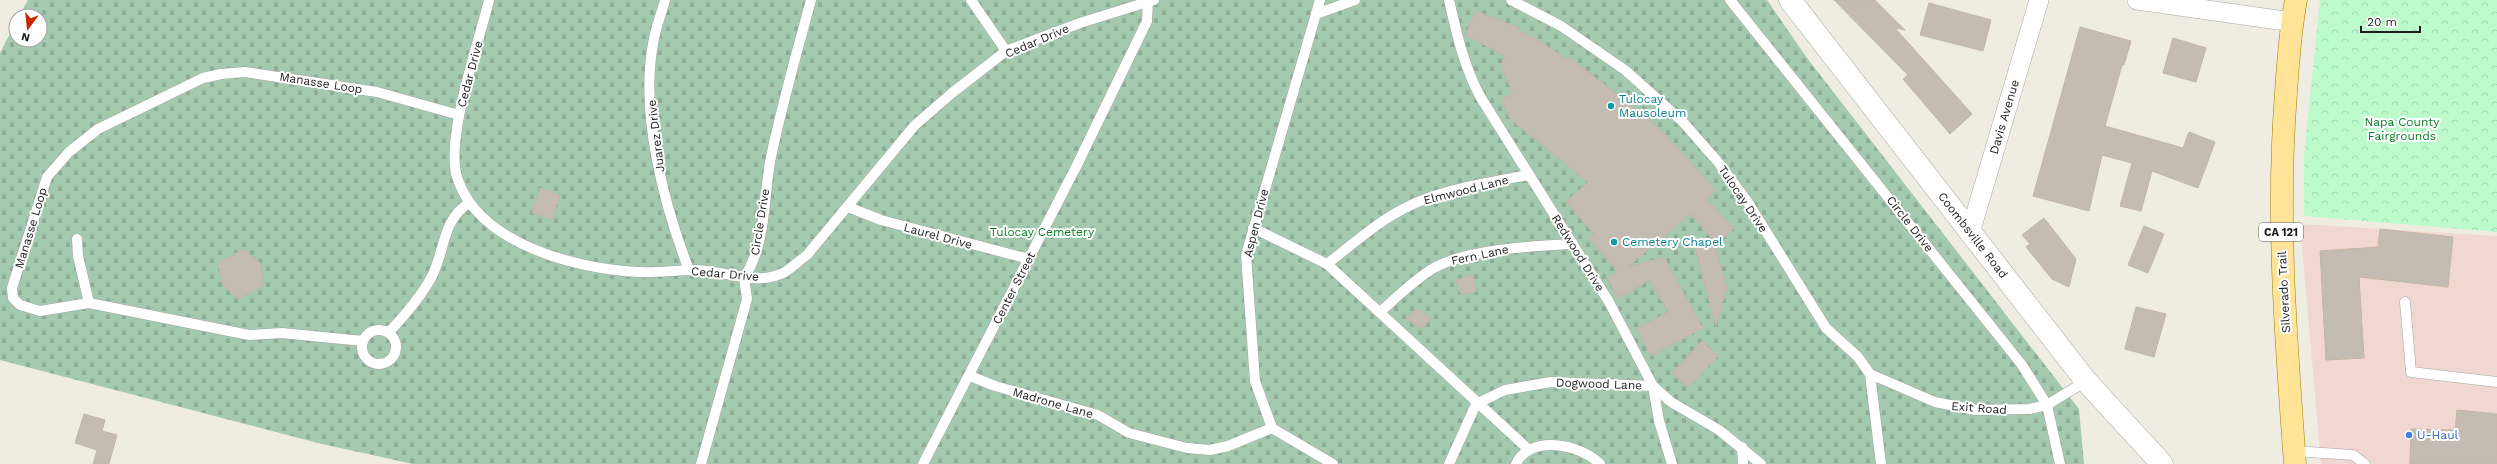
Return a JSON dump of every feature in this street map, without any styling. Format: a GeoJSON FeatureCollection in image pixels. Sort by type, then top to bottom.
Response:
{"type":"FeatureCollection","features":[{"type":"Feature","properties":{"kind":"main road","name":"Silverado Trail"},"geometry":{"type":"LineString","coordinates":[[2294,457],[2282,284],[2280,157],[2292,22],[2296,0]]}},
{"type":"Feature","properties":{"kind":"street","name":"Coombsville Road"},"geometry":{"type":"LineString","coordinates":[[1790,0],[2086,381],[2162,464]]}},
{"type":"Feature","properties":{"kind":"street","name":"Davis Avenue"},"geometry":{"type":"LineString","coordinates":[[1970,233],[2039,0]]}},
{"type":"Feature","properties":{"kind":"street"},"geometry":{"type":"LineString","coordinates":[[2137,0],[2292,22]]}},
{"type":"Feature","properties":{"kind":"lane","name":"Cedar Drive"},"geometry":{"type":"LineString","coordinates":[[490,0],[459,115],[454,143],[454,164],[461,187],[469,203],[488,221],[509,236],[533,249],[569,262],[639,272],[702,270],[744,278],[771,278],[786,271],[807,255],[915,125],[952,93],[1006,51],[1134,2],[1151,1]]}},
{"type":"Feature","properties":{"kind":"lane","name":"Juarez Drive"},"geometry":{"type":"LineString","coordinates":[[665,0],[653,45],[650,87],[654,140],[673,228],[689,270]]}},
{"type":"Feature","properties":{"kind":"lane","name":"Circle Drive"},"geometry":{"type":"LineString","coordinates":[[744,278],[753,264],[758,248],[771,158],[812,0]]}},
{"type":"Feature","properties":{"kind":"lane"},"geometry":{"type":"LineString","coordinates":[[971,0],[1006,51]]}},
{"type":"Feature","properties":{"kind":"lane","name":"Aspen Drive"},"geometry":{"type":"LineString","coordinates":[[1272,428],[1255,381],[1246,255],[1320,0]]}},
{"type":"Feature","properties":{"kind":"lane"},"geometry":{"type":"LineString","coordinates":[[1316,14],[1355,0]]}},
{"type":"Feature","properties":{"kind":"lane","name":"Redwood Drive"},"geometry":{"type":"LineString","coordinates":[[1449,0],[1468,75],[1528,175],[1609,302],[1653,386],[1671,402],[1719,430],[1742,447],[1761,464]]}},
{"type":"Feature","properties":{"kind":"lane","name":"Tulocay Drive"},"geometry":{"type":"LineString","coordinates":[[1511,0],[1561,26],[1625,70],[1683,122],[1718,162],[1747,201],[1826,328],[1858,357],[1870,374],[1881,464]]}},
{"type":"Feature","properties":{"kind":"lane","name":"Circle Drive"},"geometry":{"type":"LineString","coordinates":[[1730,0],[2022,365],[2046,405],[2060,464]]}},
{"type":"Feature","properties":{"kind":"lane","name":"Center Street"},"geometry":{"type":"LineString","coordinates":[[923,464],[970,376],[1147,21],[1151,1]]}},
{"type":"Feature","properties":{"kind":"lane","name":"Manasse Loop"},"geometry":{"type":"LineString","coordinates":[[363,341],[282,333],[249,335],[89,304],[40,311],[20,305],[13,298],[12,288],[47,177],[69,152],[98,129],[203,78],[221,74],[245,72],[377,92],[459,115]]}},
{"type":"Feature","properties":{"kind":"lane","name":"Elmwood Lane"},"geometry":{"type":"LineString","coordinates":[[1327,264],[1394,214],[1422,200],[1465,188],[1528,175]]}},
{"type":"Feature","properties":{"kind":"lane"},"geometry":{"type":"LineString","coordinates":[[390,331],[396,344],[396,352],[384,364],[379,365],[368,360],[363,353],[363,341],[365,335],[371,332],[390,331],[413,305],[431,278],[452,218],[469,203]]}},
{"type":"Feature","properties":{"kind":"lane","name":"Laurel Drive"},"geometry":{"type":"LineString","coordinates":[[848,207],[881,220],[1029,259]]}},
{"type":"Feature","properties":{"kind":"lane"},"geometry":{"type":"LineString","coordinates":[[1253,228],[1327,264],[1380,312],[1476,404],[1528,449]]}},
{"type":"Feature","properties":{"kind":"lane"},"geometry":{"type":"LineString","coordinates":[[77,239],[78,256],[89,304]]}},
{"type":"Feature","properties":{"kind":"lane","name":"Fern Lane"},"geometry":{"type":"LineString","coordinates":[[1380,312],[1432,269],[1452,260],[1517,247],[1573,244]]}},
{"type":"Feature","properties":{"kind":"lane"},"geometry":{"type":"LineString","coordinates":[[701,464],[747,299],[744,278]]}},
{"type":"Feature","properties":{"kind":"lane"},"geometry":{"type":"LineString","coordinates":[[2405,302],[2411,372],[2497,382]]}},
{"type":"Feature","properties":{"kind":"lane","name":"Exit Road"},"geometry":{"type":"LineString","coordinates":[[1870,374],[1935,402],[1955,407],[2004,410],[2029,409],[2046,405],[2086,381]]}},
{"type":"Feature","properties":{"kind":"lane","name":"Madrone Lane"},"geometry":{"type":"LineString","coordinates":[[970,376],[995,386],[1098,415],[1129,433],[1187,448],[1210,450],[1228,446],[1272,428]]}},
{"type":"Feature","properties":{"kind":"lane","name":"Dogwood Lane"},"geometry":{"type":"LineString","coordinates":[[1476,404],[1505,390],[1552,382],[1653,386]]}},
{"type":"Feature","properties":{"kind":"lane"},"geometry":{"type":"LineString","coordinates":[[1653,386],[1660,421],[1672,464]]}},
{"type":"Feature","properties":{"kind":"lane"},"geometry":{"type":"LineString","coordinates":[[1449,464],[1476,404]]}},
{"type":"Feature","properties":{"kind":"lane"},"geometry":{"type":"LineString","coordinates":[[1272,428],[1333,464]]}},
{"type":"Feature","properties":{"kind":"lane"},"geometry":{"type":"LineString","coordinates":[[1516,464],[1519,456],[1528,449],[1545,445],[1574,449],[1594,457],[1600,464]]}},
{"type":"Feature","properties":{"kind":"lane"},"geometry":{"type":"LineString","coordinates":[[1742,447],[1743,464]]}},
{"type":"Feature","properties":{"kind":"lane"},"geometry":{"type":"LineString","coordinates":[[2294,457],[2353,455],[2365,464]]}},
{"type":"Feature","properties":{"kind":"shaded area"},"geometry":{"type":"Polygon","coordinates":[[[2300,224],[2497,236],[2497,464],[2321,464],[2300,224]]]}},
{"type":"Feature","properties":{"kind":"green space","name":"Tulocay Cemetery"},"geometry":{"type":"Polygon","coordinates":[[[28,0],[1767,0],[1807,58],[2079,409],[2084,464],[413,464],[318,443],[0,360],[0,53],[8,38],[8,48],[48,48],[48,8],[24,8],[28,0]]]}},
{"type":"Feature","properties":{"kind":"green space","name":"Napa County Fairgrounds"},"geometry":{"type":"Polygon","coordinates":[[[2320,0],[2497,0],[2497,232],[2304,216],[2304,156],[2320,0]]]}},
{"type":"Feature","properties":{"kind":"building"},"geometry":{"type":"Polygon","coordinates":[[[1834,0],[1875,0],[1905,30],[1895,28],[1972,114],[1950,134],[1903,79],[1908,75],[1834,0]]]}},
{"type":"Feature","properties":{"kind":"building"},"geometry":{"type":"Polygon","coordinates":[[[1929,3],[1991,20],[1983,51],[1920,35],[1929,3]]]}},
{"type":"Feature","properties":{"kind":"building"},"geometry":{"type":"Polygon","coordinates":[[[1477,11],[1519,28],[1518,30],[1538,40],[1567,59],[1570,58],[1659,128],[1716,190],[1706,199],[1734,228],[1717,244],[1690,214],[1628,267],[1664,257],[1703,328],[1651,356],[1636,329],[1668,312],[1650,280],[1618,298],[1607,278],[1618,272],[1589,239],[1594,234],[1566,202],[1588,182],[1510,119],[1501,99],[1513,94],[1501,67],[1505,56],[1466,35],[1470,22],[1477,11]]]}},
{"type":"Feature","properties":{"kind":"building"},"geometry":{"type":"Polygon","coordinates":[[[2080,27],[2131,41],[2124,65],[2122,65],[2105,126],[2183,148],[2189,132],[2215,142],[2198,188],[2152,171],[2141,211],[2120,206],[2132,163],[2102,155],[2089,211],[2033,196],[2080,27]]]}},
{"type":"Feature","properties":{"kind":"building"},"geometry":{"type":"Polygon","coordinates":[[[2173,38],[2206,48],[2196,82],[2163,73],[2173,38]]]}},
{"type":"Feature","properties":{"kind":"building"},"geometry":{"type":"Polygon","coordinates":[[[540,188],[560,195],[552,220],[532,213],[540,188]]]}},
{"type":"Feature","properties":{"kind":"building"},"geometry":{"type":"Polygon","coordinates":[[[2044,218],[2076,259],[2069,287],[2052,279],[2026,247],[2030,244],[2022,235],[2044,218]]]}},
{"type":"Feature","properties":{"kind":"building"},"geometry":{"type":"Polygon","coordinates":[[[2144,226],[2164,234],[2148,273],[2128,265],[2144,226]]]}},
{"type":"Feature","properties":{"kind":"building"},"geometry":{"type":"Polygon","coordinates":[[[2380,229],[2453,237],[2448,287],[2359,277],[2364,358],[2326,360],[2320,251],[2378,247],[2380,229]]]}},
{"type":"Feature","properties":{"kind":"building"},"geometry":{"type":"Polygon","coordinates":[[[1714,243],[1727,288],[1716,326],[1695,248],[1714,243]]]}},
{"type":"Feature","properties":{"kind":"building"},"geometry":{"type":"Polygon","coordinates":[[[244,249],[260,263],[264,285],[238,299],[223,285],[218,263],[244,249]]]}},
{"type":"Feature","properties":{"kind":"building"},"geometry":{"type":"Polygon","coordinates":[[[1472,275],[1477,291],[1461,295],[1456,280],[1472,275]]]}},
{"type":"Feature","properties":{"kind":"building"},"geometry":{"type":"Polygon","coordinates":[[[2136,307],[2166,314],[2154,357],[2125,349],[2136,307]]]}},
{"type":"Feature","properties":{"kind":"building"},"geometry":{"type":"Polygon","coordinates":[[[1418,308],[1431,319],[1420,329],[1406,318],[1418,308]]]}},
{"type":"Feature","properties":{"kind":"building"},"geometry":{"type":"Polygon","coordinates":[[[1702,341],[1718,356],[1688,388],[1672,373],[1702,341]]]}},
{"type":"Feature","properties":{"kind":"building"},"geometry":{"type":"Polygon","coordinates":[[[2457,410],[2497,414],[2497,464],[2410,464],[2411,429],[2455,430],[2457,410]]]}},
{"type":"Feature","properties":{"kind":"building"},"geometry":{"type":"Polygon","coordinates":[[[84,414],[105,420],[102,431],[117,435],[109,464],[93,464],[97,450],[75,443],[84,414]]]}},
{"type":"Feature","properties":{"kind":"place","name":"Tulocay Mausoleum"},"geometry":{"type":"Point","coordinates":[1611,106]}},
{"type":"Feature","properties":{"kind":"place","name":"Cemetery Chapel"},"geometry":{"type":"Point","coordinates":[1614,242]}},
{"type":"Feature","properties":{"kind":"place","name":"U-Haul"},"geometry":{"type":"Point","coordinates":[2409,435]}}]}
